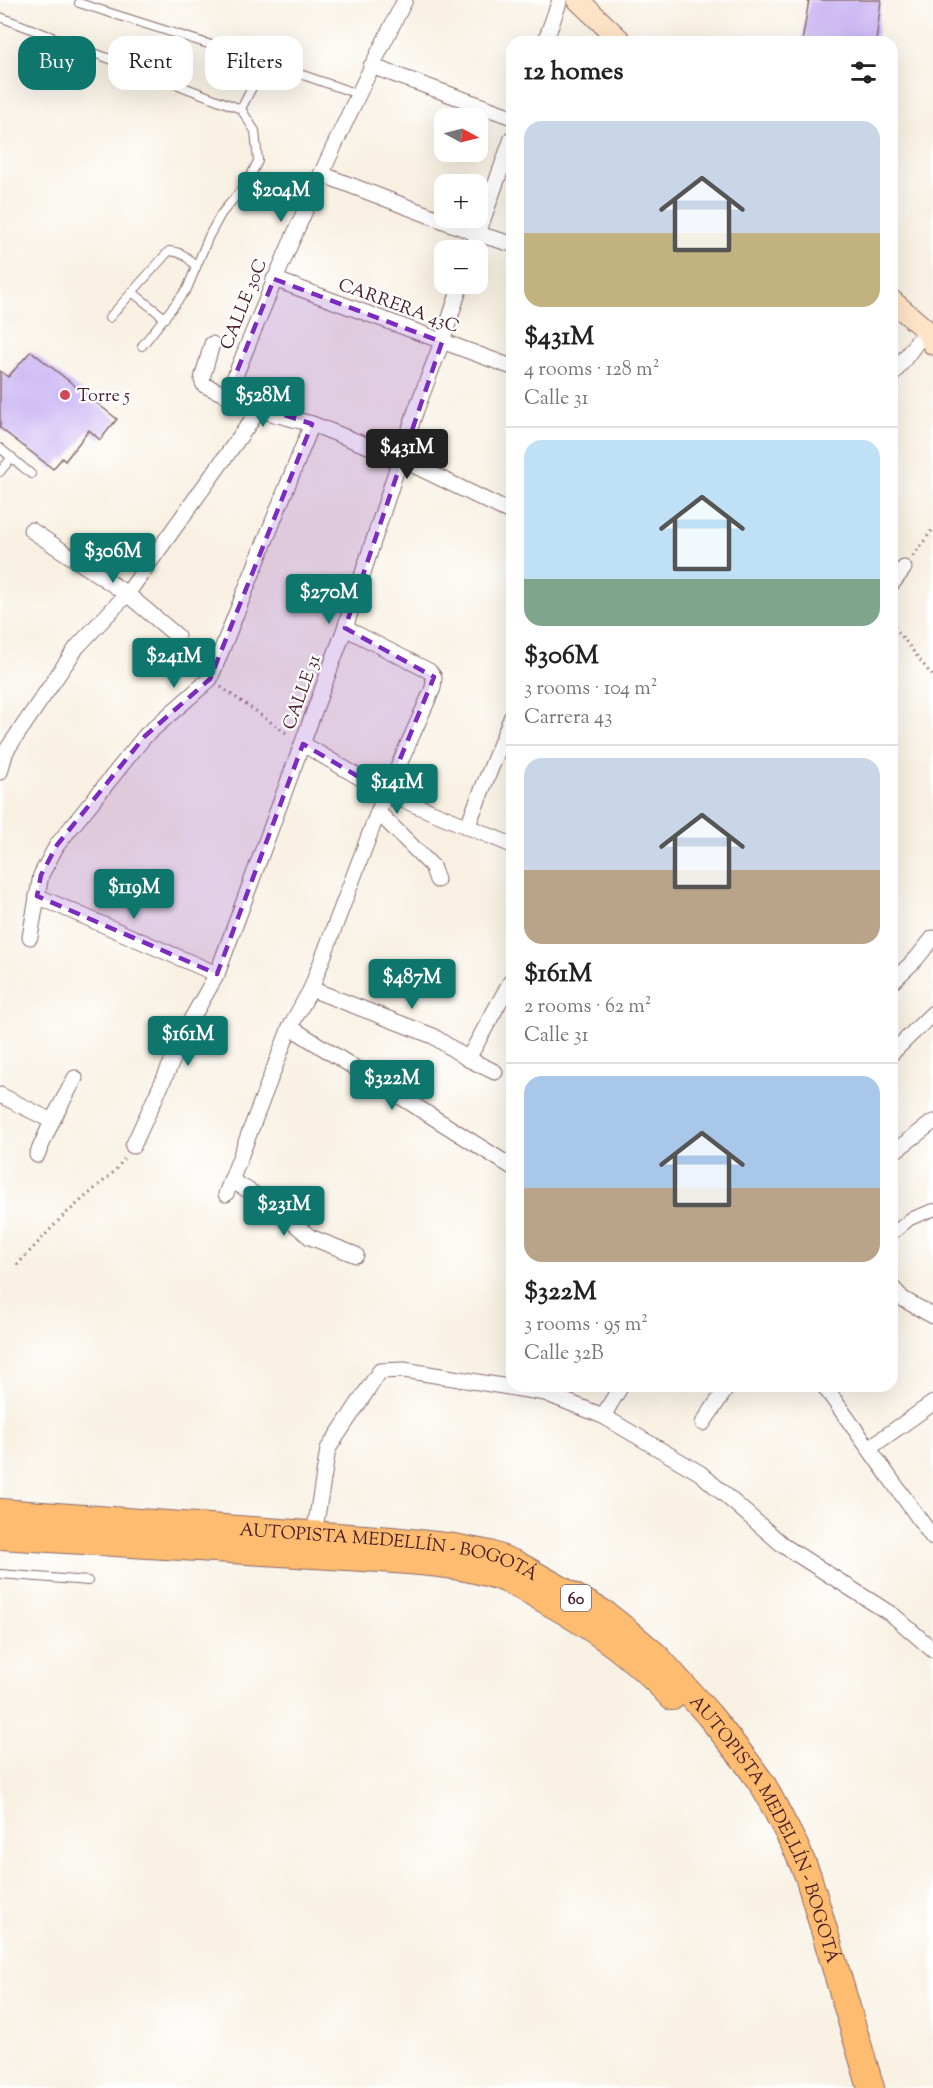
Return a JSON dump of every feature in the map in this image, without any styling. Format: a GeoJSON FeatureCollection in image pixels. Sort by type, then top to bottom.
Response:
{"type":"FeatureCollection","features":[{"type":"Feature","properties":{"kind":"highway","name":"AUTOPISTA MEDELLÍN - BOGOTÁ"},"geometry":{"type":"LineString","coordinates":[[0,1512],[454,1546],[490,1554],[516,1564],[605,1614],[657,1657],[709,1714],[763,1785],[796,1848],[816,1902],[871,2088]]}},
{"type":"Feature","properties":{"kind":"highway","name":"AUTOPISTA MEDELLÍN - BOGOTÁ"},"geometry":{"type":"LineString","coordinates":[[0,1536],[363,1558],[467,1569],[512,1582],[592,1628],[661,1685],[705,1734],[747,1790],[765,1821],[781,1853],[796,1892],[853,2088]]}},
{"type":"Feature","properties":{"kind":"main road"},"geometry":{"type":"LineString","coordinates":[[578,0],[616,36]]}},
{"type":"Feature","properties":{"kind":"main road"},"geometry":{"type":"LineString","coordinates":[[898,307],[929,337]]}},
{"type":"Feature","properties":{"kind":"street","name":"CALLE 30C"},"geometry":{"type":"LineString","coordinates":[[227,396],[274,279],[321,174],[371,66],[405,0]]}},
{"type":"Feature","properties":{"kind":"street"},"geometry":{"type":"LineString","coordinates":[[547,36],[560,0]]}},
{"type":"Feature","properties":{"kind":"street"},"geometry":{"type":"LineString","coordinates":[[371,66],[506,115]]}},
{"type":"Feature","properties":{"kind":"street"},"geometry":{"type":"LineString","coordinates":[[476,240],[506,155]]}},
{"type":"Feature","properties":{"kind":"street"},"geometry":{"type":"LineString","coordinates":[[321,174],[478,234],[506,242]]}},
{"type":"Feature","properties":{"kind":"street","name":"CARRERA 43C"},"geometry":{"type":"LineString","coordinates":[[274,279],[506,365]]}},
{"type":"Feature","properties":{"kind":"street","name":"CALLE 31"},"geometry":{"type":"LineString","coordinates":[[133,1146],[192,1018],[217,974],[345,628],[416,410],[458,294]]}},
{"type":"Feature","properties":{"kind":"street"},"geometry":{"type":"LineString","coordinates":[[898,370],[929,337]]}},
{"type":"Feature","properties":{"kind":"street"},"geometry":{"type":"LineString","coordinates":[[212,344],[202,380],[204,385],[259,410],[312,424],[401,459],[506,510]]}},
{"type":"Feature","properties":{"kind":"street"},"geometry":{"type":"LineString","coordinates":[[0,772],[6,751],[77,647],[127,594],[259,410]]}},
{"type":"Feature","properties":{"kind":"street"},"geometry":{"type":"LineString","coordinates":[[30,937],[41,875],[57,845],[145,736],[210,680],[312,424]]}},
{"type":"Feature","properties":{"kind":"street"},"geometry":{"type":"LineString","coordinates":[[31,530],[127,594],[177,636]]}},
{"type":"Feature","properties":{"kind":"street"},"geometry":{"type":"LineString","coordinates":[[898,576],[904,568]]}},
{"type":"Feature","properties":{"kind":"street"},"geometry":{"type":"LineString","coordinates":[[345,628],[429,671],[434,677],[433,688],[378,812],[311,988],[290,1028],[228,1187],[274,1206],[310,1237],[356,1255]]}},
{"type":"Feature","properties":{"kind":"street"},"geometry":{"type":"LineString","coordinates":[[467,827],[506,731]]}},
{"type":"Feature","properties":{"kind":"street"},"geometry":{"type":"LineString","coordinates":[[303,744],[386,793],[506,843]]}},
{"type":"Feature","properties":{"kind":"street"},"geometry":{"type":"LineString","coordinates":[[378,812],[432,866],[438,880]]}},
{"type":"Feature","properties":{"kind":"street"},"geometry":{"type":"LineString","coordinates":[[37,896],[217,974]]}},
{"type":"Feature","properties":{"kind":"street"},"geometry":{"type":"LineString","coordinates":[[898,976],[933,938]]}},
{"type":"Feature","properties":{"kind":"street"},"geometry":{"type":"LineString","coordinates":[[311,988],[433,1036],[468,1059],[495,1072]]}},
{"type":"Feature","properties":{"kind":"street"},"geometry":{"type":"LineString","coordinates":[[468,1059],[506,990]]}},
{"type":"Feature","properties":{"kind":"street"},"geometry":{"type":"LineString","coordinates":[[898,1047],[933,1013]]}},
{"type":"Feature","properties":{"kind":"street"},"geometry":{"type":"LineString","coordinates":[[290,1028],[506,1163]]}},
{"type":"Feature","properties":{"kind":"street"},"geometry":{"type":"LineString","coordinates":[[37,1155],[75,1078]]}},
{"type":"Feature","properties":{"kind":"street"},"geometry":{"type":"LineString","coordinates":[[0,1095],[52,1121]]}},
{"type":"Feature","properties":{"kind":"street"},"geometry":{"type":"LineString","coordinates":[[898,1149],[933,1122]]}},
{"type":"Feature","properties":{"kind":"street"},"geometry":{"type":"LineString","coordinates":[[898,1229],[910,1219],[933,1210]]}},
{"type":"Feature","properties":{"kind":"street"},"geometry":{"type":"LineString","coordinates":[[898,1294],[903,1299],[930,1310]]}},
{"type":"Feature","properties":{"kind":"street"},"geometry":{"type":"LineString","coordinates":[[314,1535],[328,1449],[380,1371],[404,1370],[506,1387]]}},
{"type":"Feature","properties":{"kind":"street"},"geometry":{"type":"LineString","coordinates":[[539,1392],[603,1416],[700,1473],[784,1546],[894,1616],[933,1650]]}},
{"type":"Feature","properties":{"kind":"street"},"geometry":{"type":"LineString","coordinates":[[603,1416],[617,1392]]}},
{"type":"Feature","properties":{"kind":"street"},"geometry":{"type":"LineString","coordinates":[[703,1423],[724,1392]]}},
{"type":"Feature","properties":{"kind":"street"},"geometry":{"type":"LineString","coordinates":[[828,1392],[933,1538]]}},
{"type":"Feature","properties":{"kind":"street"},"geometry":{"type":"LineString","coordinates":[[869,1449],[933,1403]]}},
{"type":"Feature","properties":{"kind":"lane"},"geometry":{"type":"LineString","coordinates":[[79,3],[205,43]]}},
{"type":"Feature","properties":{"kind":"lane"},"geometry":{"type":"LineString","coordinates":[[0,17],[242,110],[255,131],[258,161],[247,183],[221,214],[209,236],[187,289],[142,346]]}},
{"type":"Feature","properties":{"kind":"lane"},"geometry":{"type":"LineString","coordinates":[[303,75],[358,94]]}},
{"type":"Feature","properties":{"kind":"lane"},"geometry":{"type":"LineString","coordinates":[[242,110],[252,90]]}},
{"type":"Feature","properties":{"kind":"lane"},"geometry":{"type":"LineString","coordinates":[[109,318],[169,251],[179,252],[189,257],[196,267]]}},
{"type":"Feature","properties":{"kind":"lane"},"geometry":{"type":"LineString","coordinates":[[132,292],[165,318]]}},
{"type":"Feature","properties":{"kind":"lane"},"geometry":{"type":"LineString","coordinates":[[0,448],[32,474]]}},
{"type":"Feature","properties":{"kind":"lane"},"geometry":{"type":"LineString","coordinates":[[0,472],[12,458]]}},
{"type":"Feature","properties":{"kind":"lane"},"geometry":{"type":"LineString","coordinates":[[0,1574],[88,1581]]}},
{"type":"Feature","properties":{"kind":"path"},"geometry":{"type":"LineString","coordinates":[[904,568],[933,529]]}},
{"type":"Feature","properties":{"kind":"path"},"geometry":{"type":"LineString","coordinates":[[898,631],[933,677]]}},
{"type":"Feature","properties":{"kind":"path"},"geometry":{"type":"LineString","coordinates":[[177,636],[210,680],[303,744]]}},
{"type":"Feature","properties":{"kind":"path"},"geometry":{"type":"LineString","coordinates":[[17,1265],[62,1217],[114,1172],[133,1146]]}},
{"type":"Feature","properties":{"kind":"highlighted area"},"geometry":{"type":"Polygon","coordinates":[[[274,279],[442,342],[345,628],[434,677],[386,793],[303,744],[217,974],[37,896],[41,875],[57,845],[145,736],[210,679],[312,424],[227,396],[274,279]]]}},
{"type":"Feature","properties":{"kind":"building"},"geometry":{"type":"Polygon","coordinates":[[[809,0],[881,0],[877,36],[803,36],[809,0]]]}},
{"type":"Feature","properties":{"kind":"building"},"geometry":{"type":"Polygon","coordinates":[[[31,351],[117,419],[100,440],[89,430],[65,461],[62,458],[53,469],[0,428],[0,371],[8,377],[31,351]]]}},
{"type":"Feature","properties":{"kind":"place","name":"Torre 5"},"geometry":{"type":"Point","coordinates":[65,395]}}]}
